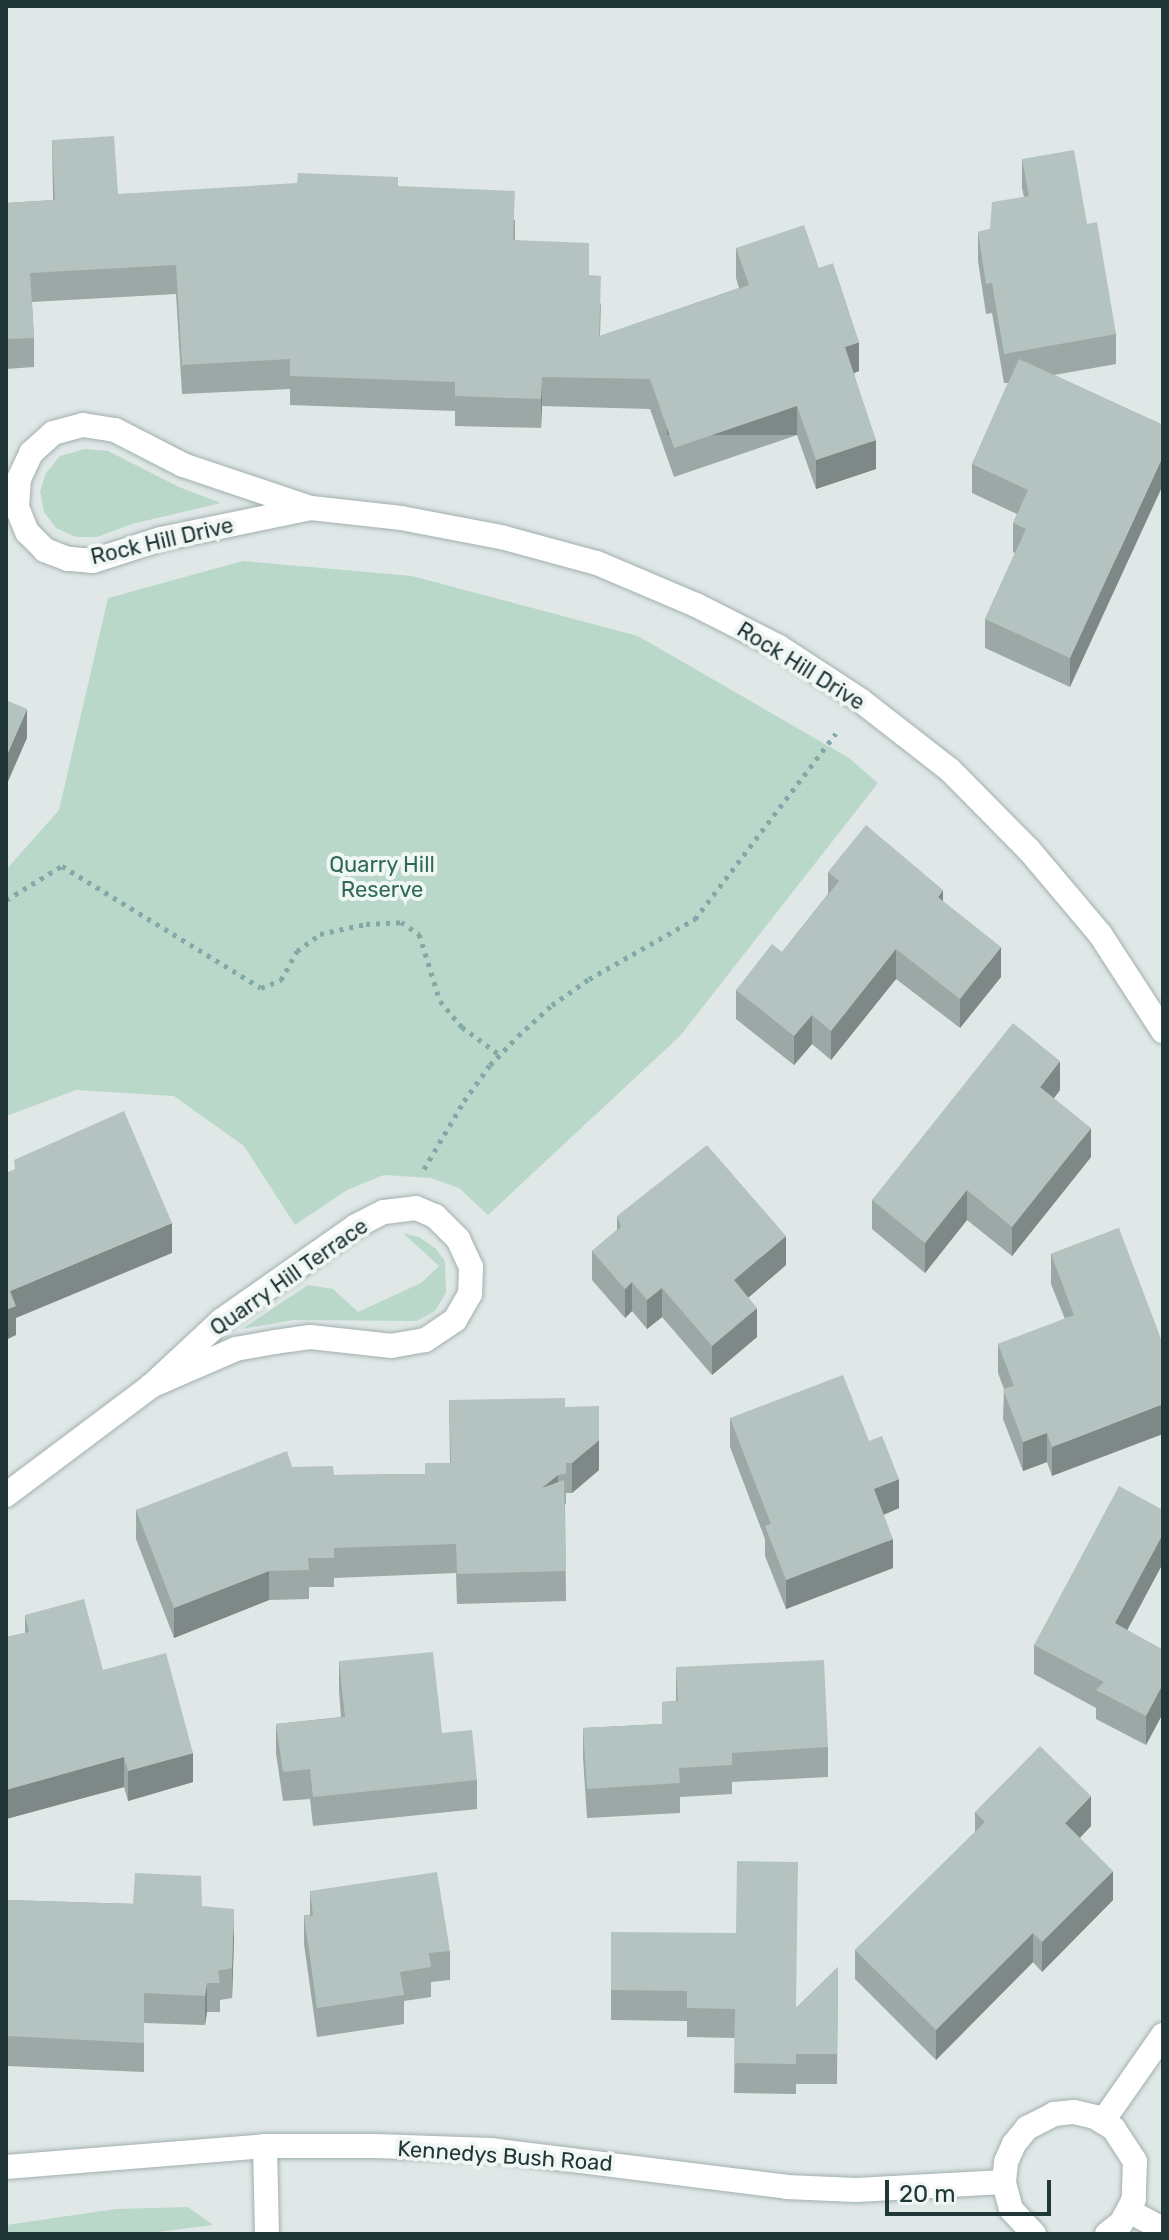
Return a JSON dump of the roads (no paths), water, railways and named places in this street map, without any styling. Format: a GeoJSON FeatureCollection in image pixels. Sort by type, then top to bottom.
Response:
{"type":"FeatureCollection","features":[{"type":"Feature","properties":{"kind":"street","name":"Rock Hill Drive"},"geometry":{"type":"LineString","coordinates":[[311,508],[161,539],[93,561],[68,559],[45,550],[27,532],[17,507],[12,479],[31,453],[53,433],[83,425],[115,430],[183,465],[311,508],[401,518],[487,534],[597,563],[696,605],[779,647],[860,700],[950,770],[1029,850],[1100,934],[1163,1031]]}},
{"type":"Feature","properties":{"kind":"street","name":"Quarry Hill Terrace"},"geometry":{"type":"LineString","coordinates":[[6,1495],[151,1386],[222,1320],[356,1226],[384,1212],[416,1208],[435,1216],[458,1239],[471,1267],[470,1294],[455,1320],[425,1340],[392,1346],[310,1337],[249,1347],[151,1386]]}},
{"type":"Feature","properties":{"kind":"street"},"geometry":{"type":"LineString","coordinates":[[1103,2121],[1163,2035]]}},
{"type":"Feature","properties":{"kind":"street"},"geometry":{"type":"LineString","coordinates":[[1034,2234],[1011,2209],[1004,2182],[1006,2162],[1014,2144],[1035,2122],[1054,2114],[1074,2112],[1103,2121],[1123,2138],[1135,2161],[1137,2187],[1129,2211],[1107,2234]]}},
{"type":"Feature","properties":{"kind":"street"},"geometry":{"type":"LineString","coordinates":[[265,2146],[267,2234]]}},
{"type":"Feature","properties":{"kind":"street","name":"Kennedys Bush Road"},"geometry":{"type":"LineString","coordinates":[[6,2167],[265,2146],[491,2150],[786,2187],[856,2190],[1004,2182]]}},
{"type":"Feature","properties":{"kind":"street"},"geometry":{"type":"LineString","coordinates":[[1129,2211],[1163,2229]]}},
{"type":"Feature","properties":{"kind":"park label","name":"Quarry Hill Reserve"},"geometry":{"type":"Point","coordinates":[382,876]}}]}
